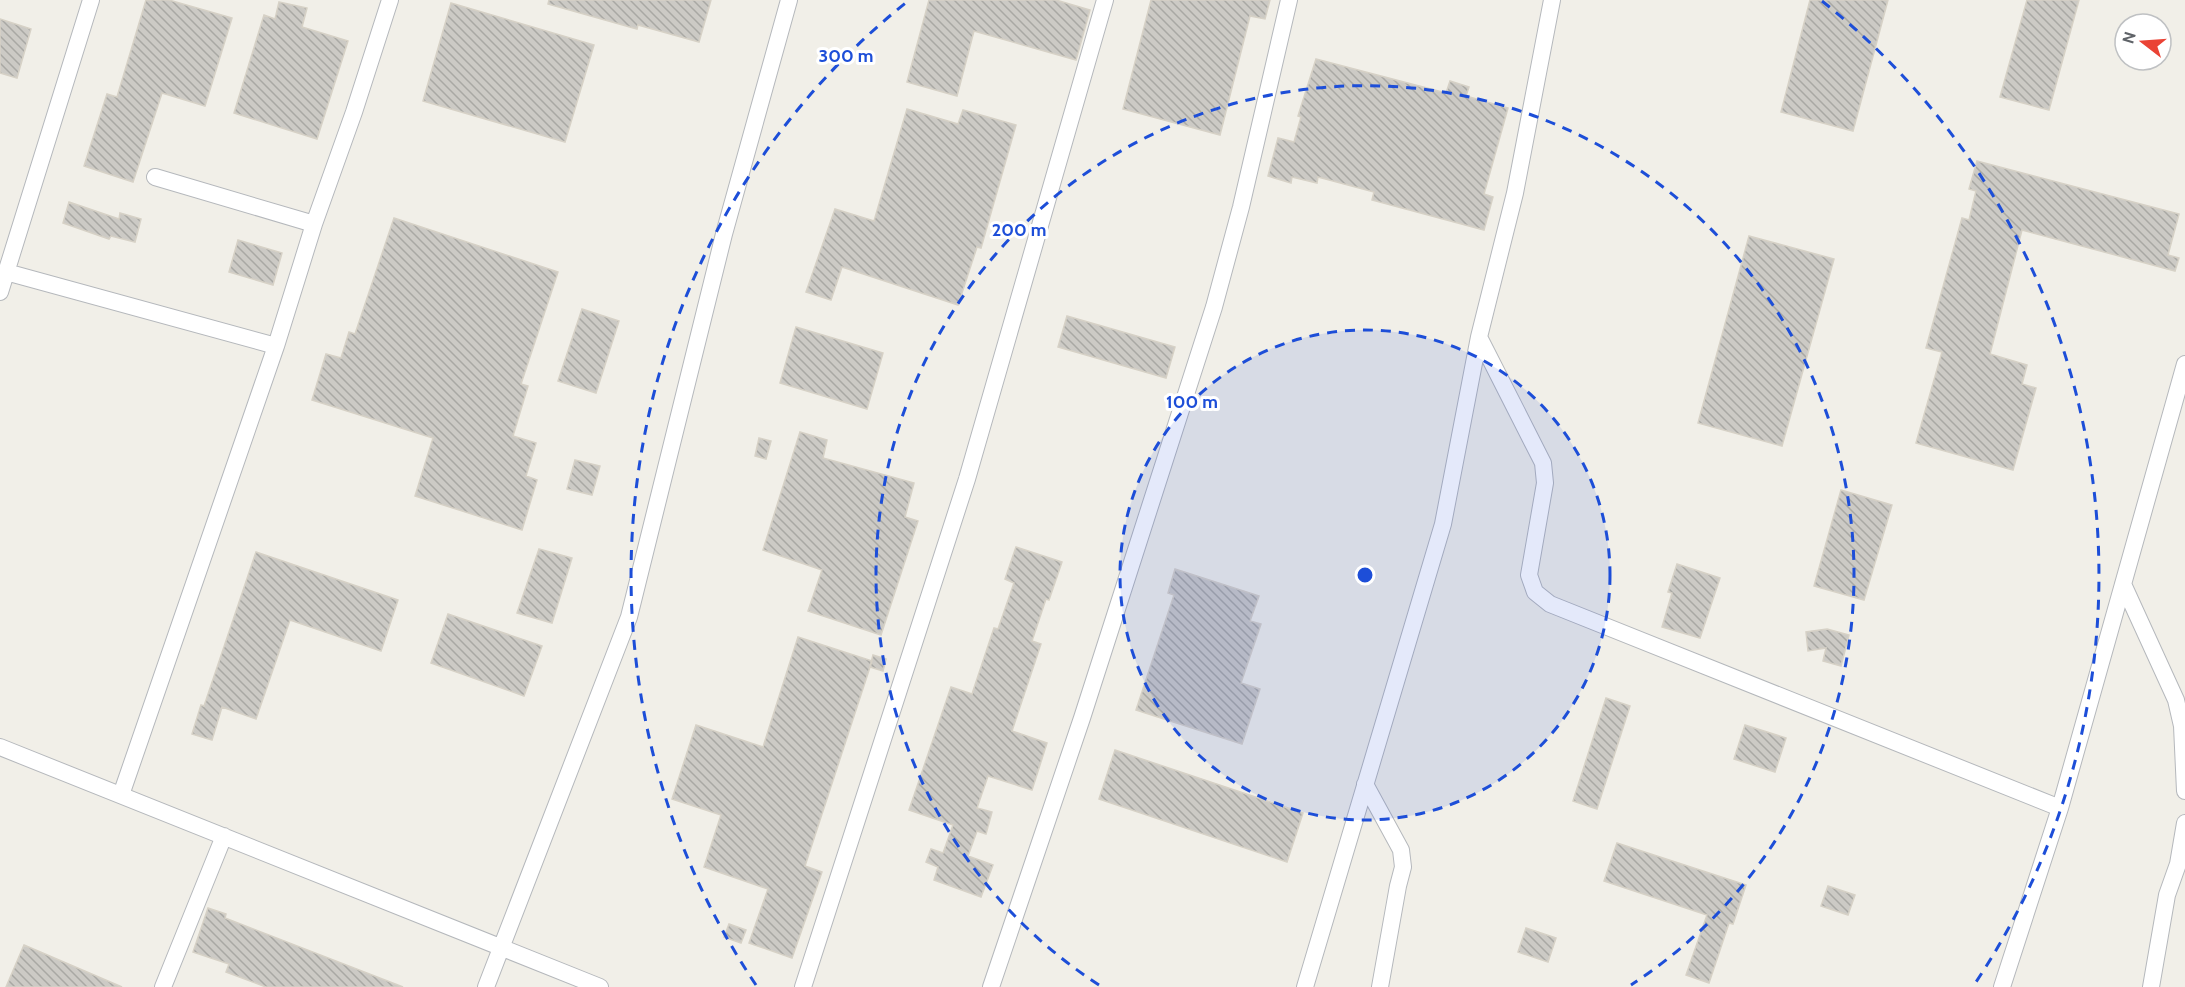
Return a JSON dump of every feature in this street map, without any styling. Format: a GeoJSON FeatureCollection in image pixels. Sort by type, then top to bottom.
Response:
{"type":"FeatureCollection","features":[{"type":"Feature","properties":{"kind":"street"},"geometry":{"type":"LineString","coordinates":[[0,292],[91,0]]}},
{"type":"Feature","properties":{"kind":"street"},"geometry":{"type":"LineString","coordinates":[[121,795],[276,346],[314,224],[354,112],[390,0]]}},
{"type":"Feature","properties":{"kind":"street"},"geometry":{"type":"LineString","coordinates":[[486,987],[629,617],[724,234],[789,0]]}},
{"type":"Feature","properties":{"kind":"street"},"geometry":{"type":"LineString","coordinates":[[803,987],[968,479],[1105,0]]}},
{"type":"Feature","properties":{"kind":"street"},"geometry":{"type":"LineString","coordinates":[[991,987],[1082,718],[1214,307],[1241,207],[1289,0]]}},
{"type":"Feature","properties":{"kind":"street"},"geometry":{"type":"LineString","coordinates":[[1305,987],[1443,524],[1479,337],[1515,193],[1552,0]]}},
{"type":"Feature","properties":{"kind":"street"},"geometry":{"type":"LineString","coordinates":[[155,177],[314,224]]}},
{"type":"Feature","properties":{"kind":"street"},"geometry":{"type":"LineString","coordinates":[[6,272],[276,346]]}},
{"type":"Feature","properties":{"kind":"street"},"geometry":{"type":"LineString","coordinates":[[1479,337],[1543,463],[1545,483],[1529,575],[1535,592],[1550,604],[2060,808]]}},
{"type":"Feature","properties":{"kind":"street"},"geometry":{"type":"LineString","coordinates":[[2002,987],[2060,808],[2184,369]]}},
{"type":"Feature","properties":{"kind":"street"},"geometry":{"type":"LineString","coordinates":[[2123,584],[2176,700],[2182,726],[2185,791]]}},
{"type":"Feature","properties":{"kind":"street"},"geometry":{"type":"LineString","coordinates":[[0,747],[600,987]]}},
{"type":"Feature","properties":{"kind":"street"},"geometry":{"type":"LineString","coordinates":[[1365,784],[1401,850],[1403,867],[1380,987]]}},
{"type":"Feature","properties":{"kind":"street"},"geometry":{"type":"LineString","coordinates":[[2151,987],[2167,895],[2178,864],[2185,823]]}},
{"type":"Feature","properties":{"kind":"street"},"geometry":{"type":"LineString","coordinates":[[163,987],[224,836]]}},
{"type":"Feature","properties":{"kind":"building"},"geometry":{"type":"Polygon","coordinates":[[[146,0],[169,0],[232,18],[205,106],[162,93],[133,182],[84,166],[107,94],[117,97],[146,0]]]}},
{"type":"Feature","properties":{"kind":"building"},"geometry":{"type":"Polygon","coordinates":[[[549,0],[711,0],[699,42],[638,25],[637,29],[548,4],[549,0]]]}},
{"type":"Feature","properties":{"kind":"building"},"geometry":{"type":"Polygon","coordinates":[[[929,0],[1056,0],[1090,10],[1076,60],[974,31],[957,96],[907,82],[929,0]]]}},
{"type":"Feature","properties":{"kind":"building"},"geometry":{"type":"Polygon","coordinates":[[[1151,0],[1270,0],[1265,19],[1250,16],[1220,135],[1123,109],[1151,0]]]}},
{"type":"Feature","properties":{"kind":"building"},"geometry":{"type":"Polygon","coordinates":[[[1810,0],[1888,0],[1853,131],[1781,112],[1810,0]]]}},
{"type":"Feature","properties":{"kind":"building"},"geometry":{"type":"Polygon","coordinates":[[[2027,0],[2079,0],[2049,110],[2000,97],[2027,0]]]}},
{"type":"Feature","properties":{"kind":"building"},"geometry":{"type":"Polygon","coordinates":[[[279,2],[307,8],[302,27],[348,41],[317,139],[234,113],[264,15],[275,19],[279,2]]]}},
{"type":"Feature","properties":{"kind":"building"},"geometry":{"type":"Polygon","coordinates":[[[451,3],[594,45],[565,142],[423,101],[451,3]]]}},
{"type":"Feature","properties":{"kind":"building"},"geometry":{"type":"Polygon","coordinates":[[[0,19],[31,29],[17,78],[0,73],[0,19]]]}},
{"type":"Feature","properties":{"kind":"building"},"geometry":{"type":"Polygon","coordinates":[[[1316,59],[1446,93],[1450,81],[1469,87],[1466,96],[1508,108],[1484,194],[1493,197],[1484,230],[1372,200],[1374,192],[1318,177],[1317,183],[1292,177],[1291,183],[1268,176],[1278,138],[1294,142],[1301,117],[1298,116],[1316,59]]]}},
{"type":"Feature","properties":{"kind":"building"},"geometry":{"type":"Polygon","coordinates":[[[907,109],[958,124],[963,110],[1016,125],[981,248],[977,247],[958,305],[842,267],[831,300],[806,292],[835,209],[874,221],[907,109]]]}},
{"type":"Feature","properties":{"kind":"building"},"geometry":{"type":"Polygon","coordinates":[[[1977,161],[2179,214],[2168,255],[2179,258],[2175,271],[2022,230],[1990,354],[2027,365],[2022,384],[2036,388],[2013,470],[1916,443],[1942,352],[1926,348],[1962,218],[1969,220],[1976,191],[1969,189],[1977,161]]]}},
{"type":"Feature","properties":{"kind":"building"},"geometry":{"type":"Polygon","coordinates":[[[69,202],[119,219],[120,213],[141,219],[135,242],[111,236],[109,239],[63,223],[69,202]]]}},
{"type":"Feature","properties":{"kind":"building"},"geometry":{"type":"Polygon","coordinates":[[[394,218],[558,272],[521,384],[528,386],[513,436],[536,443],[526,476],[537,480],[522,530],[415,496],[433,438],[312,400],[326,354],[341,358],[349,332],[355,334],[394,218]]]}},
{"type":"Feature","properties":{"kind":"building"},"geometry":{"type":"Polygon","coordinates":[[[1749,236],[1834,259],[1782,446],[1698,423],[1749,236]]]}},
{"type":"Feature","properties":{"kind":"building"},"geometry":{"type":"Polygon","coordinates":[[[238,240],[282,253],[273,285],[229,272],[238,240]]]}},
{"type":"Feature","properties":{"kind":"building"},"geometry":{"type":"Polygon","coordinates":[[[582,309],[619,321],[596,393],[558,381],[582,309]]]}},
{"type":"Feature","properties":{"kind":"building"},"geometry":{"type":"Polygon","coordinates":[[[1067,316],[1175,347],[1166,378],[1058,347],[1067,316]]]}},
{"type":"Feature","properties":{"kind":"building"},"geometry":{"type":"Polygon","coordinates":[[[796,327],[883,353],[867,409],[780,383],[796,327]]]}},
{"type":"Feature","properties":{"kind":"building"},"geometry":{"type":"Polygon","coordinates":[[[800,432],[827,440],[823,458],[914,483],[905,517],[918,521],[881,635],[808,611],[822,570],[763,550],[800,432]]]}},
{"type":"Feature","properties":{"kind":"building"},"geometry":{"type":"Polygon","coordinates":[[[759,438],[771,441],[766,459],[755,456],[759,438]]]}},
{"type":"Feature","properties":{"kind":"building"},"geometry":{"type":"Polygon","coordinates":[[[575,460],[600,466],[592,495],[567,489],[575,460]]]}},
{"type":"Feature","properties":{"kind":"building"},"geometry":{"type":"Polygon","coordinates":[[[1841,490],[1892,505],[1864,600],[1814,586],[1841,490]]]}},
{"type":"Feature","properties":{"kind":"building"},"geometry":{"type":"Polygon","coordinates":[[[1016,547],[1062,562],[1049,600],[1046,599],[1032,641],[1041,644],[1012,731],[1047,743],[1032,790],[988,776],[977,808],[992,812],[986,834],[977,831],[968,856],[993,865],[981,897],[934,880],[938,867],[926,862],[931,849],[943,853],[953,825],[909,810],[951,687],[972,694],[994,628],[998,629],[1014,583],[1005,579],[1016,547]]]}},
{"type":"Feature","properties":{"kind":"building"},"geometry":{"type":"Polygon","coordinates":[[[539,549],[572,558],[552,623],[517,613],[539,549]]]}},
{"type":"Feature","properties":{"kind":"building"},"geometry":{"type":"Polygon","coordinates":[[[256,552],[398,600],[381,651],[290,620],[256,719],[222,707],[212,740],[192,734],[201,705],[204,706],[256,552]]]}},
{"type":"Feature","properties":{"kind":"building"},"geometry":{"type":"Polygon","coordinates":[[[1677,564],[1720,578],[1700,638],[1662,627],[1672,593],[1668,592],[1677,564]]]}},
{"type":"Feature","properties":{"kind":"building"},"geometry":{"type":"Polygon","coordinates":[[[1175,569],[1259,596],[1250,621],[1261,624],[1241,683],[1260,689],[1242,744],[1136,710],[1174,595],[1168,593],[1175,569]]]}},
{"type":"Feature","properties":{"kind":"building"},"geometry":{"type":"Polygon","coordinates":[[[448,614],[542,646],[524,696],[431,663],[448,614]]]}},
{"type":"Feature","properties":{"kind":"building"},"geometry":{"type":"Polygon","coordinates":[[[1827,629],[1849,635],[1841,666],[1823,661],[1826,648],[1808,651],[1806,632],[1827,629]]]}},
{"type":"Feature","properties":{"kind":"building"},"geometry":{"type":"Polygon","coordinates":[[[798,637],[872,661],[805,866],[822,872],[792,958],[749,943],[768,889],[704,867],[721,815],[672,799],[696,725],[763,747],[798,637]]]}},
{"type":"Feature","properties":{"kind":"building"},"geometry":{"type":"Polygon","coordinates":[[[873,655],[886,659],[883,671],[870,667],[873,655]]]}},
{"type":"Feature","properties":{"kind":"building"},"geometry":{"type":"Polygon","coordinates":[[[1606,698],[1630,706],[1597,809],[1573,801],[1606,698]]]}},
{"type":"Feature","properties":{"kind":"building"},"geometry":{"type":"Polygon","coordinates":[[[1745,725],[1786,738],[1775,772],[1734,759],[1745,725]]]}},
{"type":"Feature","properties":{"kind":"building"},"geometry":{"type":"Polygon","coordinates":[[[1115,750],[1303,813],[1287,862],[1099,799],[1115,750]]]}},
{"type":"Feature","properties":{"kind":"building"},"geometry":{"type":"Polygon","coordinates":[[[1617,843],[1746,885],[1733,924],[1729,923],[1709,983],[1686,975],[1707,915],[1604,881],[1617,843]]]}},
{"type":"Feature","properties":{"kind":"building"},"geometry":{"type":"Polygon","coordinates":[[[1828,886],[1855,895],[1848,915],[1821,906],[1828,886]]]}},
{"type":"Feature","properties":{"kind":"building"},"geometry":{"type":"Polygon","coordinates":[[[208,908],[226,914],[225,918],[403,987],[266,987],[226,972],[229,964],[193,952],[208,908]]]}},
{"type":"Feature","properties":{"kind":"building"},"geometry":{"type":"Polygon","coordinates":[[[729,924],[746,930],[741,943],[724,937],[729,924]]]}},
{"type":"Feature","properties":{"kind":"building"},"geometry":{"type":"Polygon","coordinates":[[[1526,928],[1556,938],[1548,962],[1518,952],[1526,928]]]}},
{"type":"Feature","properties":{"kind":"building"},"geometry":{"type":"Polygon","coordinates":[[[24,945],[122,987],[6,987],[24,945]]]}}]}
